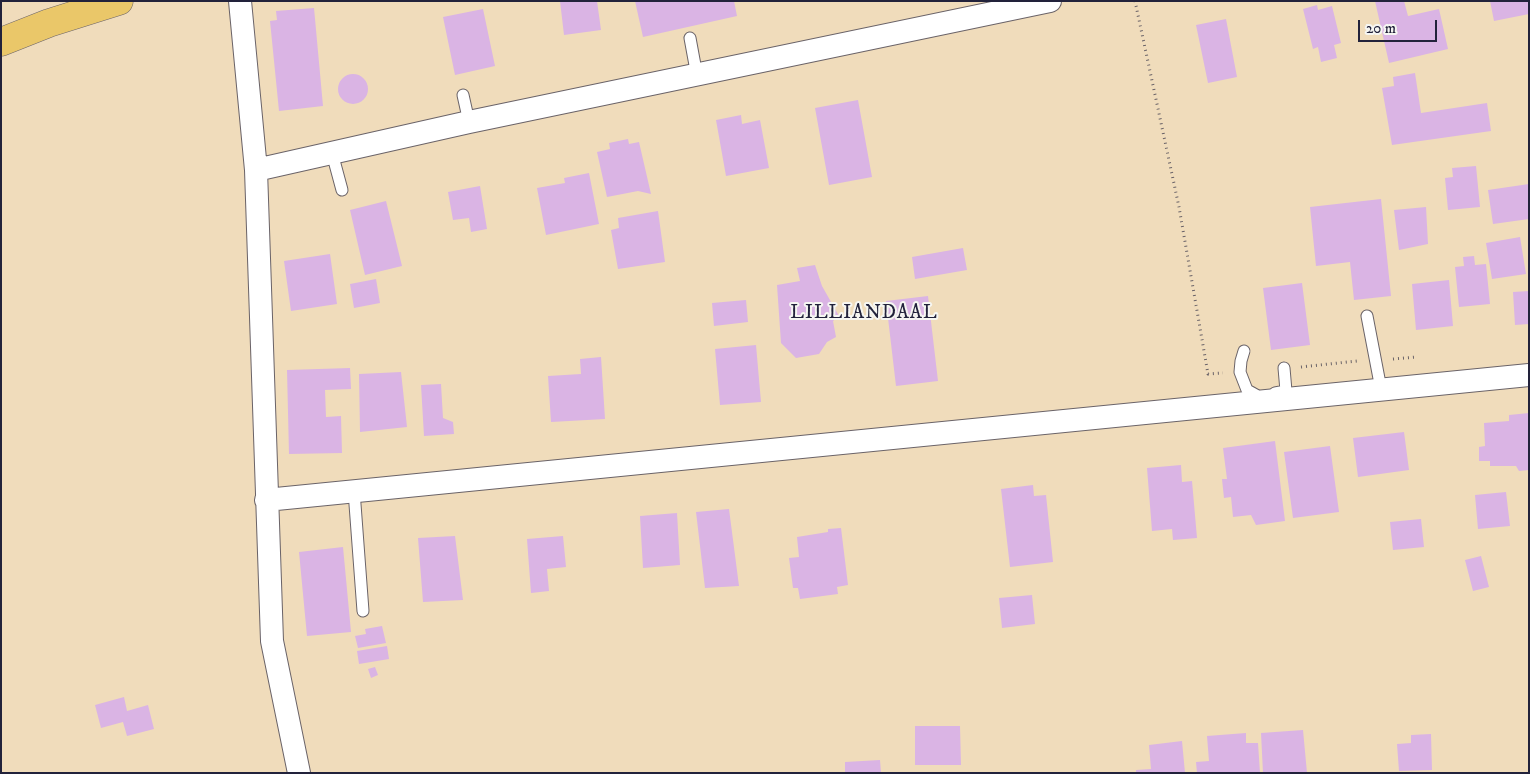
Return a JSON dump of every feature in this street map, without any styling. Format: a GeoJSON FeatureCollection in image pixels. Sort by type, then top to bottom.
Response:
{"type":"FeatureCollection","features":[{"type":"Feature","properties":{"kind":"main road"},"geometry":{"type":"LineString","coordinates":[[1,42],[48,23],[120,1]]}},
{"type":"Feature","properties":{"kind":"street"},"geometry":{"type":"LineString","coordinates":[[240,1],[256,170],[272,641],[299,773]]}},
{"type":"Feature","properties":{"kind":"street"},"geometry":{"type":"LineString","coordinates":[[256,170],[469,122],[1050,1]]}},
{"type":"Feature","properties":{"kind":"street"},"geometry":{"type":"LineString","coordinates":[[266,500],[1256,399],[1529,375]]}},
{"type":"Feature","properties":{"kind":"lane"},"geometry":{"type":"LineString","coordinates":[[690,38],[697,76]]}},
{"type":"Feature","properties":{"kind":"lane"},"geometry":{"type":"LineString","coordinates":[[463,96],[469,122]]}},
{"type":"Feature","properties":{"kind":"lane"},"geometry":{"type":"LineString","coordinates":[[332,153],[342,190]]}},
{"type":"Feature","properties":{"kind":"lane"},"geometry":{"type":"LineString","coordinates":[[1367,316],[1381,389]]}},
{"type":"Feature","properties":{"kind":"lane"},"geometry":{"type":"LineString","coordinates":[[1244,350],[1240,361],[1240,372],[1247,390],[1256,399],[1286,391],[1284,368]]}},
{"type":"Feature","properties":{"kind":"lane"},"geometry":{"type":"LineString","coordinates":[[354,492],[363,611]]}},
{"type":"Feature","properties":{"kind":"path"},"geometry":{"type":"LineString","coordinates":[[1134,1],[1180,207],[1208,374],[1240,372]]}},
{"type":"Feature","properties":{"kind":"path"},"geometry":{"type":"LineString","coordinates":[[1284,368],[1417,357]]}},
{"type":"Feature","properties":{"kind":"building"},"geometry":{"type":"Polygon","coordinates":[[[560,1],[597,1],[601,30],[564,35],[560,1]]]}},
{"type":"Feature","properties":{"kind":"building"},"geometry":{"type":"Polygon","coordinates":[[[635,1],[734,1],[737,16],[643,37],[635,1]]]}},
{"type":"Feature","properties":{"kind":"building"},"geometry":{"type":"Polygon","coordinates":[[[1375,1],[1404,1],[1408,16],[1439,9],[1448,49],[1389,63],[1375,1]]]}},
{"type":"Feature","properties":{"kind":"building"},"geometry":{"type":"Polygon","coordinates":[[[1490,1],[1529,1],[1529,14],[1494,21],[1490,1]]]}},
{"type":"Feature","properties":{"kind":"building"},"geometry":{"type":"Polygon","coordinates":[[[1317,5],[1318,10],[1332,6],[1341,43],[1334,45],[1337,58],[1321,62],[1318,47],[1313,49],[1303,9],[1317,5]]]}},
{"type":"Feature","properties":{"kind":"building"},"geometry":{"type":"Polygon","coordinates":[[[314,8],[323,106],[279,111],[270,21],[277,20],[276,11],[314,8]]]}},
{"type":"Feature","properties":{"kind":"building"},"geometry":{"type":"Polygon","coordinates":[[[483,9],[495,66],[455,75],[443,17],[483,9]]]}},
{"type":"Feature","properties":{"kind":"building"},"geometry":{"type":"Polygon","coordinates":[[[1226,19],[1237,77],[1208,83],[1196,25],[1226,19]]]}},
{"type":"Feature","properties":{"kind":"building"},"geometry":{"type":"Polygon","coordinates":[[[1415,73],[1421,113],[1487,103],[1491,131],[1392,145],[1382,88],[1394,86],[1393,77],[1415,73]]]}},
{"type":"Feature","properties":{"kind":"building"},"geometry":{"type":"Polygon","coordinates":[[[353,74],[364,78],[368,89],[364,100],[353,104],[342,100],[338,89],[342,78],[353,74]]]}},
{"type":"Feature","properties":{"kind":"building"},"geometry":{"type":"Polygon","coordinates":[[[858,100],[872,177],[829,185],[815,108],[858,100]]]}},
{"type":"Feature","properties":{"kind":"building"},"geometry":{"type":"Polygon","coordinates":[[[741,115],[742,124],[760,120],[769,168],[726,176],[716,120],[741,115]]]}},
{"type":"Feature","properties":{"kind":"building"},"geometry":{"type":"Polygon","coordinates":[[[628,139],[629,144],[639,142],[651,194],[638,191],[607,197],[597,152],[610,149],[609,143],[628,139]]]}},
{"type":"Feature","properties":{"kind":"building"},"geometry":{"type":"Polygon","coordinates":[[[1476,166],[1480,207],[1448,210],[1445,178],[1453,177],[1452,168],[1476,166]]]}},
{"type":"Feature","properties":{"kind":"building"},"geometry":{"type":"Polygon","coordinates":[[[589,173],[599,224],[546,235],[537,188],[565,183],[564,178],[589,173]]]}},
{"type":"Feature","properties":{"kind":"building"},"geometry":{"type":"Polygon","coordinates":[[[1529,184],[1529,219],[1493,224],[1488,190],[1529,184]]]}},
{"type":"Feature","properties":{"kind":"building"},"geometry":{"type":"Polygon","coordinates":[[[480,186],[487,229],[471,232],[469,218],[453,220],[448,192],[480,186]]]}},
{"type":"Feature","properties":{"kind":"building"},"geometry":{"type":"Polygon","coordinates":[[[1381,199],[1391,296],[1354,300],[1350,262],[1316,266],[1310,207],[1381,199]]]}},
{"type":"Feature","properties":{"kind":"building"},"geometry":{"type":"Polygon","coordinates":[[[386,201],[402,266],[365,275],[350,210],[386,201]]]}},
{"type":"Feature","properties":{"kind":"building"},"geometry":{"type":"Polygon","coordinates":[[[1426,207],[1428,244],[1399,250],[1394,210],[1426,207]]]}},
{"type":"Feature","properties":{"kind":"building"},"geometry":{"type":"Polygon","coordinates":[[[658,211],[665,262],[618,269],[611,230],[619,228],[618,218],[658,211]]]}},
{"type":"Feature","properties":{"kind":"building"},"geometry":{"type":"Polygon","coordinates":[[[1520,237],[1526,274],[1492,279],[1486,243],[1520,237]]]}},
{"type":"Feature","properties":{"kind":"building"},"geometry":{"type":"Polygon","coordinates":[[[963,248],[967,270],[915,279],[912,257],[963,248]]]}},
{"type":"Feature","properties":{"kind":"building"},"geometry":{"type":"Polygon","coordinates":[[[330,254],[337,304],[291,311],[284,261],[330,254]]]}},
{"type":"Feature","properties":{"kind":"building"},"geometry":{"type":"Polygon","coordinates":[[[1474,256],[1475,265],[1486,264],[1490,304],[1459,307],[1455,267],[1464,266],[1463,257],[1474,256]]]}},
{"type":"Feature","properties":{"kind":"building"},"geometry":{"type":"Polygon","coordinates":[[[815,265],[822,286],[839,316],[833,321],[836,337],[827,342],[819,354],[796,358],[781,343],[777,285],[800,281],[797,268],[815,265]]]}},
{"type":"Feature","properties":{"kind":"building"},"geometry":{"type":"Polygon","coordinates":[[[376,279],[380,303],[354,308],[350,284],[376,279]]]}},
{"type":"Feature","properties":{"kind":"building"},"geometry":{"type":"Polygon","coordinates":[[[1449,280],[1453,326],[1416,330],[1412,284],[1449,280]]]}},
{"type":"Feature","properties":{"kind":"building"},"geometry":{"type":"Polygon","coordinates":[[[1302,283],[1310,345],[1271,350],[1263,288],[1302,283]]]}},
{"type":"Feature","properties":{"kind":"building"},"geometry":{"type":"Polygon","coordinates":[[[1529,291],[1529,324],[1515,325],[1513,292],[1529,291]]]}},
{"type":"Feature","properties":{"kind":"building"},"geometry":{"type":"Polygon","coordinates":[[[928,296],[938,381],[896,386],[886,301],[928,296]]]}},
{"type":"Feature","properties":{"kind":"building"},"geometry":{"type":"Polygon","coordinates":[[[746,300],[748,322],[714,326],[712,303],[746,300]]]}},
{"type":"Feature","properties":{"kind":"building"},"geometry":{"type":"Polygon","coordinates":[[[756,345],[761,402],[720,405],[715,349],[756,345]]]}},
{"type":"Feature","properties":{"kind":"building"},"geometry":{"type":"Polygon","coordinates":[[[601,357],[605,419],[551,422],[548,376],[581,374],[580,359],[601,357]]]}},
{"type":"Feature","properties":{"kind":"building"},"geometry":{"type":"Polygon","coordinates":[[[350,368],[351,389],[325,390],[326,417],[341,416],[342,453],[289,454],[287,370],[350,368]]]}},
{"type":"Feature","properties":{"kind":"building"},"geometry":{"type":"Polygon","coordinates":[[[401,372],[407,427],[360,432],[359,374],[401,372]]]}},
{"type":"Feature","properties":{"kind":"building"},"geometry":{"type":"Polygon","coordinates":[[[441,384],[443,418],[453,422],[454,434],[424,436],[421,385],[441,384]]]}},
{"type":"Feature","properties":{"kind":"building"},"geometry":{"type":"Polygon","coordinates":[[[1529,413],[1529,470],[1519,471],[1516,466],[1490,466],[1490,461],[1479,461],[1479,447],[1485,446],[1484,423],[1509,421],[1509,415],[1529,413]]]}},
{"type":"Feature","properties":{"kind":"building"},"geometry":{"type":"Polygon","coordinates":[[[1404,432],[1409,470],[1358,477],[1353,438],[1404,432]]]}},
{"type":"Feature","properties":{"kind":"building"},"geometry":{"type":"Polygon","coordinates":[[[1275,441],[1285,521],[1256,525],[1251,515],[1233,517],[1231,497],[1224,498],[1222,479],[1227,479],[1223,448],[1275,441]]]}},
{"type":"Feature","properties":{"kind":"building"},"geometry":{"type":"Polygon","coordinates":[[[1330,446],[1339,512],[1293,518],[1284,452],[1330,446]]]}},
{"type":"Feature","properties":{"kind":"building"},"geometry":{"type":"Polygon","coordinates":[[[1181,465],[1182,482],[1192,481],[1197,538],[1173,540],[1172,529],[1152,531],[1147,468],[1181,465]]]}},
{"type":"Feature","properties":{"kind":"building"},"geometry":{"type":"Polygon","coordinates":[[[1033,485],[1034,496],[1046,495],[1053,562],[1010,567],[1001,489],[1033,485]]]}},
{"type":"Feature","properties":{"kind":"building"},"geometry":{"type":"Polygon","coordinates":[[[1506,492],[1510,526],[1478,529],[1475,495],[1506,492]]]}},
{"type":"Feature","properties":{"kind":"building"},"geometry":{"type":"Polygon","coordinates":[[[729,509],[739,586],[705,588],[696,512],[729,509]]]}},
{"type":"Feature","properties":{"kind":"building"},"geometry":{"type":"Polygon","coordinates":[[[677,513],[680,565],[643,568],[640,516],[677,513]]]}},
{"type":"Feature","properties":{"kind":"building"},"geometry":{"type":"Polygon","coordinates":[[[1421,519],[1424,547],[1393,550],[1390,522],[1421,519]]]}},
{"type":"Feature","properties":{"kind":"building"},"geometry":{"type":"Polygon","coordinates":[[[841,528],[848,585],[837,587],[838,594],[800,599],[798,588],[793,588],[789,558],[799,557],[797,537],[828,532],[828,529],[841,528]]]}},
{"type":"Feature","properties":{"kind":"building"},"geometry":{"type":"Polygon","coordinates":[[[455,536],[463,600],[423,602],[418,538],[455,536]]]}},
{"type":"Feature","properties":{"kind":"building"},"geometry":{"type":"Polygon","coordinates":[[[563,536],[566,567],[547,569],[549,591],[531,593],[527,539],[563,536]]]}},
{"type":"Feature","properties":{"kind":"building"},"geometry":{"type":"Polygon","coordinates":[[[343,547],[351,632],[307,636],[299,552],[343,547]]]}},
{"type":"Feature","properties":{"kind":"building"},"geometry":{"type":"Polygon","coordinates":[[[1481,556],[1489,587],[1473,591],[1465,560],[1481,556]]]}},
{"type":"Feature","properties":{"kind":"building"},"geometry":{"type":"Polygon","coordinates":[[[1032,595],[1035,624],[1002,628],[999,598],[1032,595]]]}},
{"type":"Feature","properties":{"kind":"building"},"geometry":{"type":"Polygon","coordinates":[[[382,626],[386,643],[358,648],[355,636],[366,634],[365,629],[382,626]]]}},
{"type":"Feature","properties":{"kind":"building"},"geometry":{"type":"Polygon","coordinates":[[[387,646],[389,659],[359,664],[357,651],[387,646]]]}},
{"type":"Feature","properties":{"kind":"building"},"geometry":{"type":"Polygon","coordinates":[[[375,667],[378,675],[371,678],[368,669],[375,667]]]}},
{"type":"Feature","properties":{"kind":"building"},"geometry":{"type":"Polygon","coordinates":[[[124,697],[127,711],[148,705],[154,729],[127,736],[123,722],[101,728],[95,705],[124,697]]]}},
{"type":"Feature","properties":{"kind":"building"},"geometry":{"type":"Polygon","coordinates":[[[915,726],[960,726],[961,765],[915,765],[915,726]]]}},
{"type":"Feature","properties":{"kind":"building"},"geometry":{"type":"Polygon","coordinates":[[[1303,730],[1307,773],[1263,773],[1261,733],[1303,730]]]}},
{"type":"Feature","properties":{"kind":"building"},"geometry":{"type":"Polygon","coordinates":[[[1246,733],[1246,743],[1258,743],[1260,773],[1197,773],[1196,762],[1209,761],[1207,736],[1246,733]]]}},
{"type":"Feature","properties":{"kind":"building"},"geometry":{"type":"Polygon","coordinates":[[[1431,734],[1432,770],[1399,771],[1397,744],[1411,743],[1411,735],[1431,734]]]}},
{"type":"Feature","properties":{"kind":"building"},"geometry":{"type":"Polygon","coordinates":[[[1182,741],[1185,773],[1136,773],[1136,770],[1151,769],[1149,745],[1182,741]]]}},
{"type":"Feature","properties":{"kind":"building"},"geometry":{"type":"Polygon","coordinates":[[[880,760],[881,773],[845,773],[845,762],[880,760]]]}},
{"type":"Feature","properties":{"kind":"district","name":"LILLIANDAAL"},"geometry":{"type":"Point","coordinates":[864,314]}}]}
